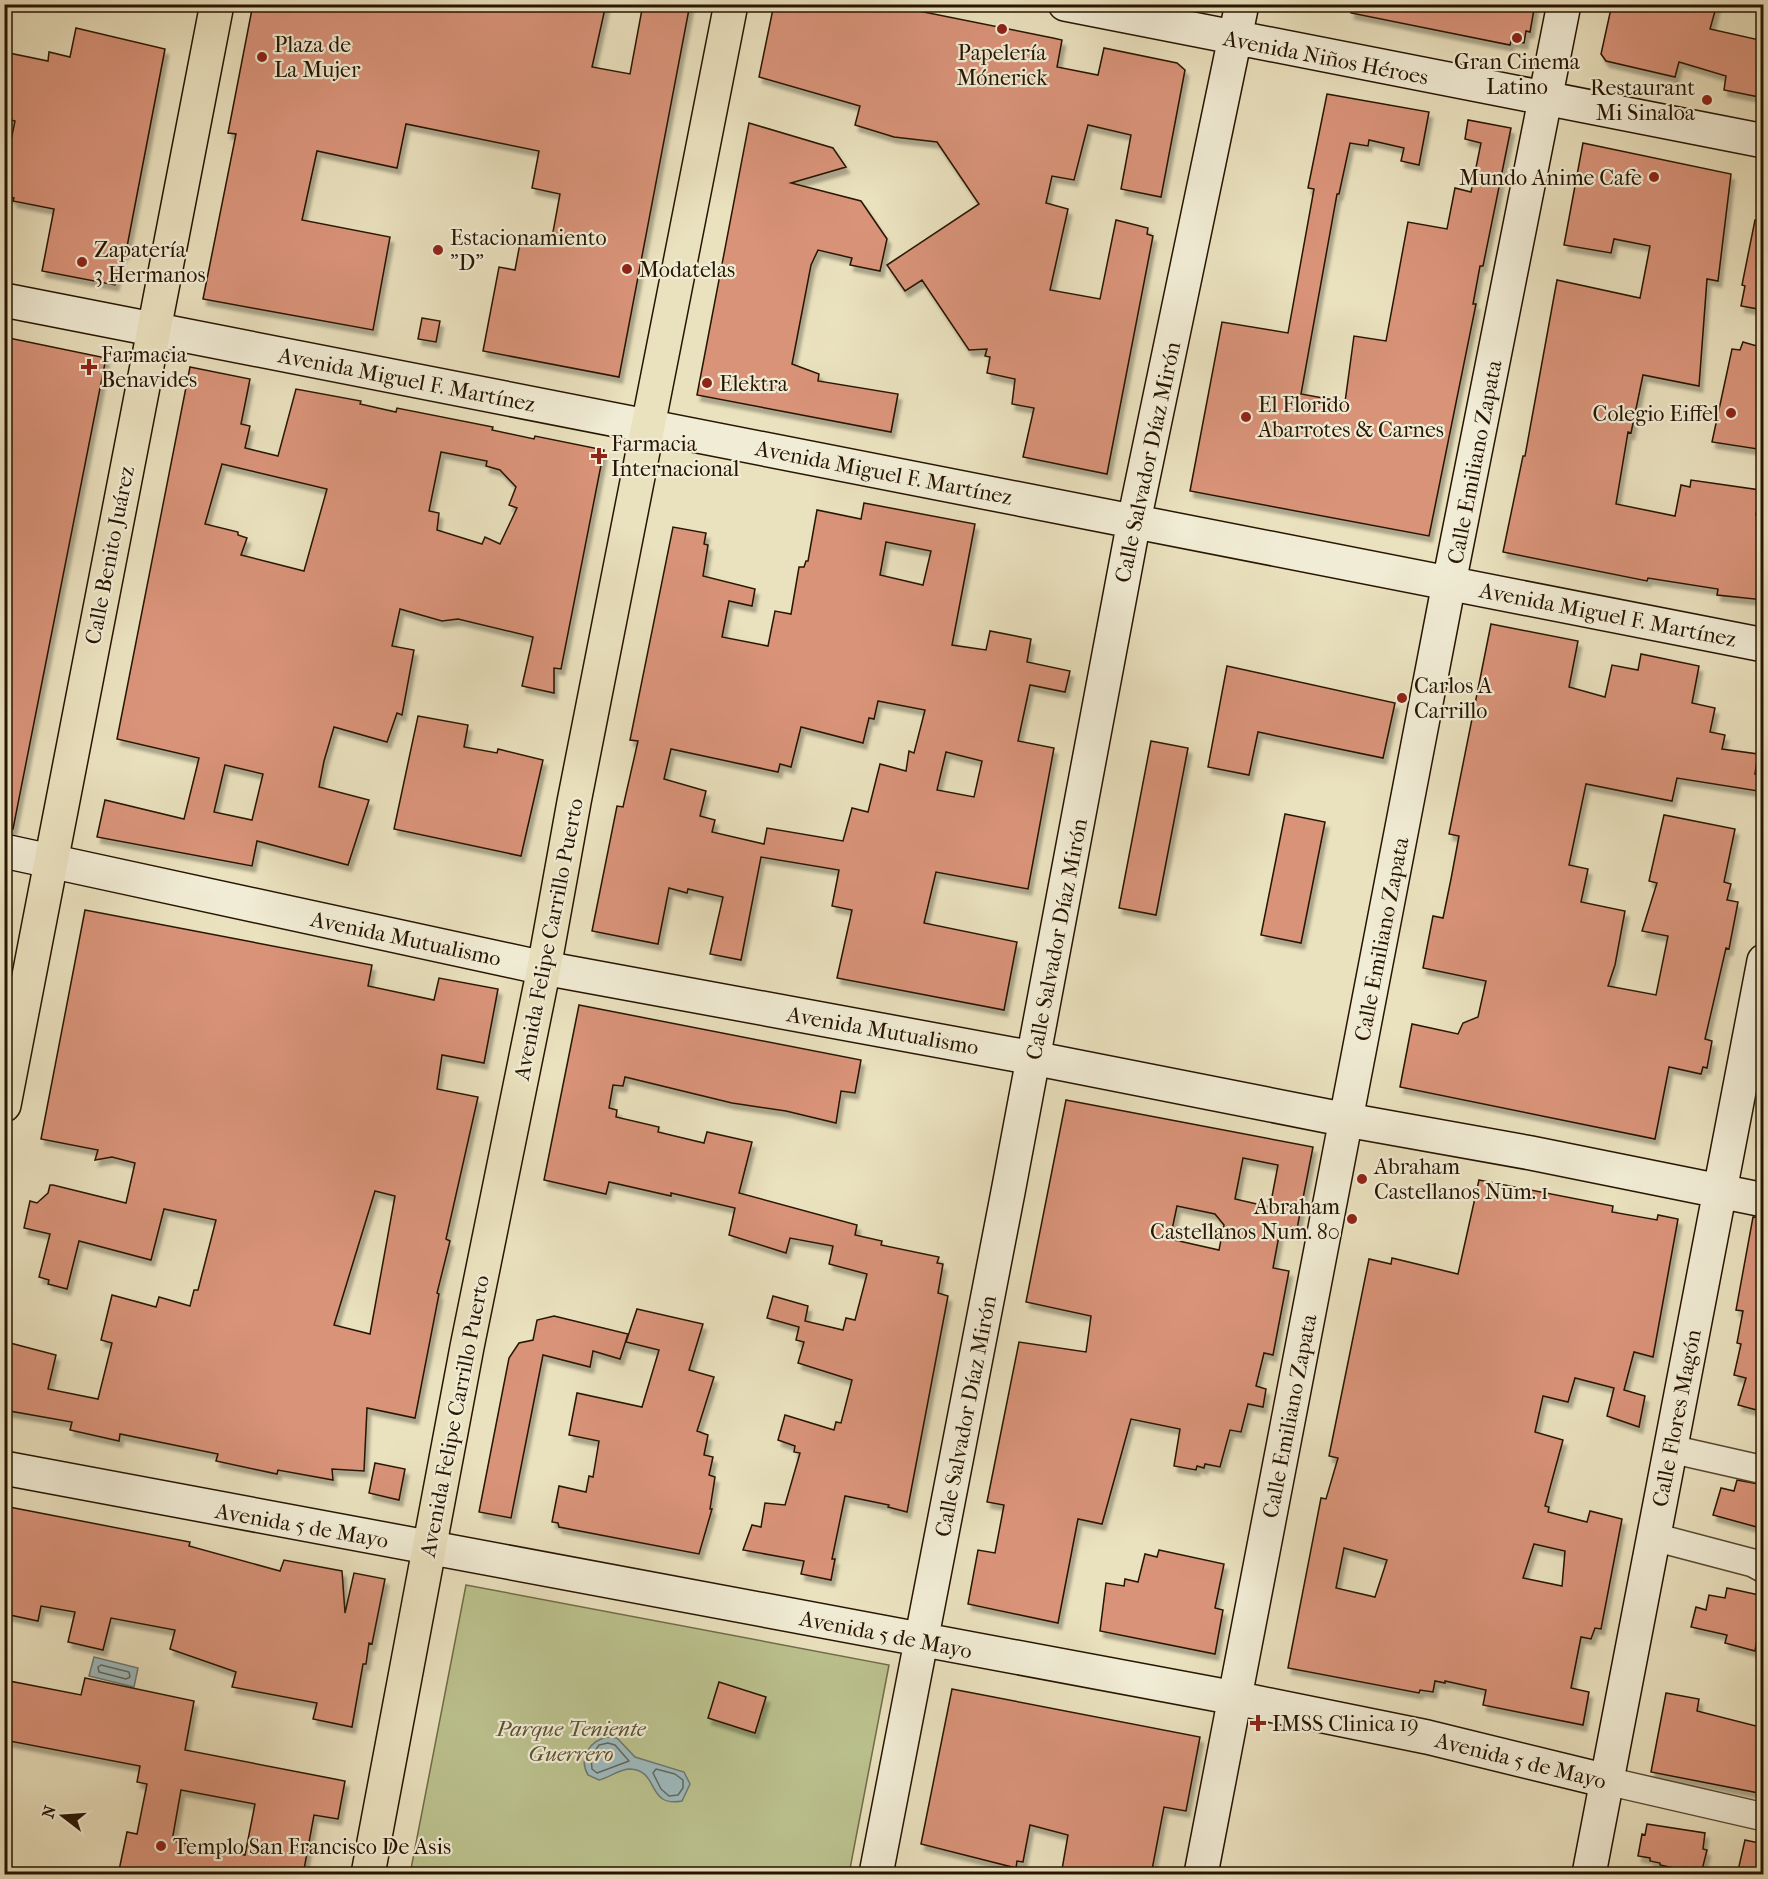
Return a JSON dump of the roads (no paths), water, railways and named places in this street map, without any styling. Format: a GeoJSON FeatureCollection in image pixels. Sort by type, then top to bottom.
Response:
{"type":"FeatureCollection","features":[{"type":"Feature","properties":{"kind":"main road","name":"Calle Benito Juárez"},"geometry":{"type":"LineString","coordinates":[[4,1105],[54,861],[153,329],[217,4]]}},
{"type":"Feature","properties":{"kind":"main road","name":"Avenida Felipe Carrillo Puerto"},"geometry":{"type":"LineString","coordinates":[[368,1875],[428,1548],[544,968],[647,426],[731,4]]}},
{"type":"Feature","properties":{"kind":"street","name":"Avenida Niños Héroes"},"geometry":{"type":"LineString","coordinates":[[1065,4],[1235,40],[1764,141]]}},
{"type":"Feature","properties":{"kind":"street","name":"Calle Salvador Díaz Mirón"},"geometry":{"type":"LineString","coordinates":[[876,1875],[1034,1058],[1134,521],[1242,4]]}},
{"type":"Feature","properties":{"kind":"street","name":"Calle Emiliano Zapata"},"geometry":{"type":"LineString","coordinates":[[1201,1875],[1449,583],[1564,4]]}},
{"type":"Feature","properties":{"kind":"street","name":"Avenida Miguel F. Martínez"},"geometry":{"type":"LineString","coordinates":[[4,300],[1764,645]]}},
{"type":"Feature","properties":{"kind":"street","name":"Avenida Mutualismo"},"geometry":{"type":"LineString","coordinates":[[4,851],[544,968],[1034,1058],[1764,1200]]}},
{"type":"Feature","properties":{"kind":"street","name":"Calle Flores Magón"},"geometry":{"type":"LineString","coordinates":[[1589,1875],[1764,961]]}},
{"type":"Feature","properties":{"kind":"street"},"geometry":{"type":"LineString","coordinates":[[1671,1449],[1764,1470]]}},
{"type":"Feature","properties":{"kind":"street","name":"Avenida 5 de Mayo"},"geometry":{"type":"LineString","coordinates":[[4,1468],[1235,1698],[1427,1737],[1764,1817]]}},
{"type":"Feature","properties":{"kind":"street"},"geometry":{"type":"LineString","coordinates":[[1655,1528],[1764,1546]]}},
{"type":"Feature","properties":{"kind":"street"},"geometry":{"type":"LineString","coordinates":[[1655,1528],[1764,1569]]}},
{"type":"Feature","properties":{"kind":"water"},"geometry":{"type":"Polygon","coordinates":[[[94,1657],[138,1668],[134,1687],[89,1676],[94,1657]]]}},
{"type":"Feature","properties":{"kind":"water"},"geometry":{"type":"Polygon","coordinates":[[[608,1737],[617,1738],[635,1757],[684,1772],[690,1784],[682,1801],[671,1802],[663,1799],[646,1775],[639,1771],[626,1769],[599,1780],[588,1775],[585,1769],[585,1756],[591,1746],[608,1737]]]}},
{"type":"Feature","properties":{"kind":"place","name":"Papelería Mónerick"},"geometry":{"type":"Point","coordinates":[1002,29]}},
{"type":"Feature","properties":{"kind":"place","name":"Gran Cinema Latino"},"geometry":{"type":"Point","coordinates":[1517,38]}},
{"type":"Feature","properties":{"kind":"place","name":"Plaza de La Mujer"},"geometry":{"type":"Point","coordinates":[262,57]}},
{"type":"Feature","properties":{"kind":"place","name":"Restaurant Mi Sinaloa"},"geometry":{"type":"Point","coordinates":[1707,100]}},
{"type":"Feature","properties":{"kind":"place","name":"Mundo Anime Cafe"},"geometry":{"type":"Point","coordinates":[1654,177]}},
{"type":"Feature","properties":{"kind":"place","name":"Estacionamiento \"D\""},"geometry":{"type":"Point","coordinates":[438,250]}},
{"type":"Feature","properties":{"kind":"place","name":"Zapatería 3 Hermanos"},"geometry":{"type":"Point","coordinates":[82,262]}},
{"type":"Feature","properties":{"kind":"place","name":"Modatelas"},"geometry":{"type":"Point","coordinates":[627,269]}},
{"type":"Feature","properties":{"kind":"place","name":"Farmacia Benavides"},"geometry":{"type":"Point","coordinates":[89,367]}},
{"type":"Feature","properties":{"kind":"place","name":"Elektra"},"geometry":{"type":"Point","coordinates":[707,383]}},
{"type":"Feature","properties":{"kind":"place","name":"Colegio Eiffel"},"geometry":{"type":"Point","coordinates":[1731,413]}},
{"type":"Feature","properties":{"kind":"place","name":"El Florido Abarrotes & Carnes"},"geometry":{"type":"Point","coordinates":[1246,417]}},
{"type":"Feature","properties":{"kind":"place","name":"Farmacia Internacional"},"geometry":{"type":"Point","coordinates":[599,456]}},
{"type":"Feature","properties":{"kind":"place","name":"Carlos A Carrillo"},"geometry":{"type":"Point","coordinates":[1402,698]}},
{"type":"Feature","properties":{"kind":"place","name":"Abraham Castellanos Num. 1"},"geometry":{"type":"Point","coordinates":[1362,1179]}},
{"type":"Feature","properties":{"kind":"place","name":"Abraham Castellanos Num. 80"},"geometry":{"type":"Point","coordinates":[1352,1219]}},
{"type":"Feature","properties":{"kind":"place","name":"IMSS Clinica 19"},"geometry":{"type":"Point","coordinates":[1258,1723]}},
{"type":"Feature","properties":{"kind":"place","name":"Templo San Francisco De Asis"},"geometry":{"type":"Point","coordinates":[161,1846]}},
{"type":"Feature","properties":{"kind":"park label","name":"Parque Teniente Guerrero"},"geometry":{"type":"Point","coordinates":[571,1740]}}]}
